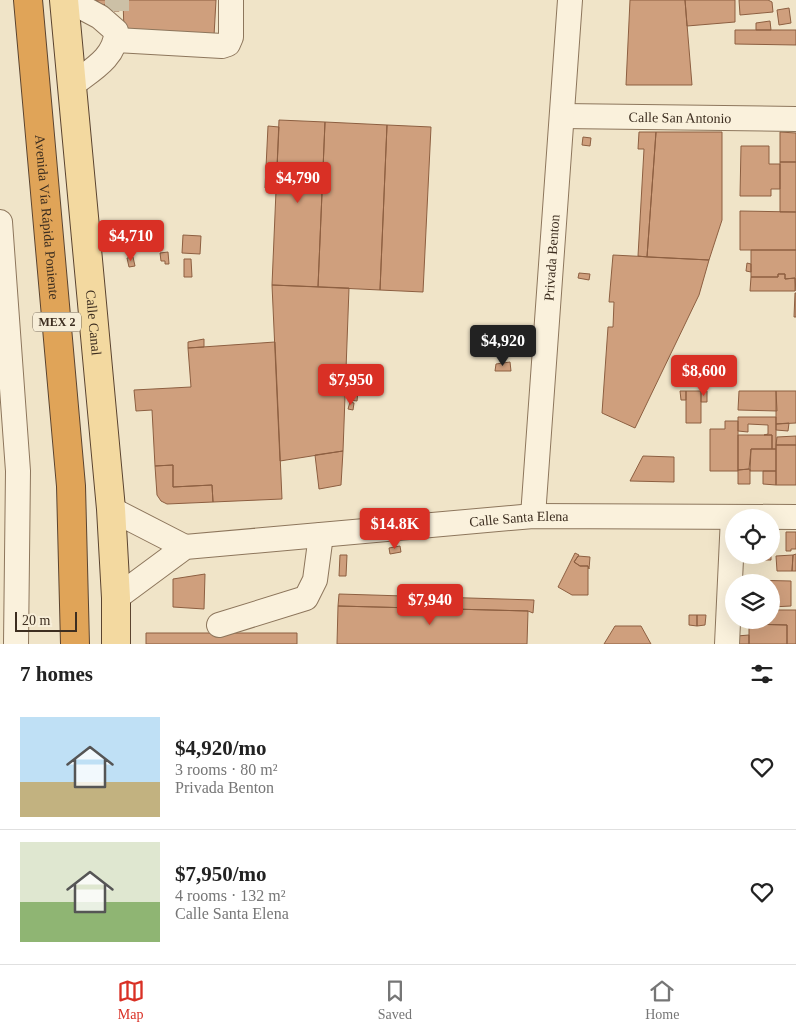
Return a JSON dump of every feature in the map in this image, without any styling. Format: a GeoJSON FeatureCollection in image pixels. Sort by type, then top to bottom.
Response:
{"type":"FeatureCollection","features":[{"type":"Feature","properties":{"kind":"highway","name":"Avenida Vía Rápida Poniente"},"geometry":{"type":"LineString","coordinates":[[28,0],[71,486],[75,644]]}},
{"type":"Feature","properties":{"kind":"main road","name":"Calle Canal"},"geometry":{"type":"LineString","coordinates":[[64,0],[111,509],[116,598],[116,644]]}},
{"type":"Feature","properties":{"kind":"street"},"geometry":{"type":"LineString","coordinates":[[68,0],[116,28],[222,46],[228,44],[232,37],[231,0]]}},
{"type":"Feature","properties":{"kind":"street","name":"Privada Benton"},"geometry":{"type":"LineString","coordinates":[[532,516],[570,0]]}},
{"type":"Feature","properties":{"kind":"street"},"geometry":{"type":"LineString","coordinates":[[72,85],[104,60],[116,28]]}},
{"type":"Feature","properties":{"kind":"street","name":"Calle San Antonio"},"geometry":{"type":"LineString","coordinates":[[562,116],[796,119]]}},
{"type":"Feature","properties":{"kind":"street"},"geometry":{"type":"LineString","coordinates":[[0,222],[18,471],[16,644]]}},
{"type":"Feature","properties":{"kind":"street"},"geometry":{"type":"LineString","coordinates":[[111,509],[185,547],[116,598]]}},
{"type":"Feature","properties":{"kind":"street","name":"Calle Santa Elena"},"geometry":{"type":"LineString","coordinates":[[185,547],[532,516],[725,517]]}},
{"type":"Feature","properties":{"kind":"street","name":"Calle Santa Elena"},"geometry":{"type":"LineString","coordinates":[[780,517],[796,517]]}},
{"type":"Feature","properties":{"kind":"street"},"geometry":{"type":"LineString","coordinates":[[220,625],[306,598],[315,580],[321,535]]}},
{"type":"Feature","properties":{"kind":"street"},"geometry":{"type":"LineString","coordinates":[[727,644],[731,564]]}},
{"type":"Feature","properties":{"kind":"building"},"geometry":{"type":"Polygon","coordinates":[[[96,0],[111,0],[111,3],[102,5],[96,0]]]}},
{"type":"Feature","properties":{"kind":"building"},"geometry":{"type":"Polygon","coordinates":[[[111,0],[123,0],[123,8],[119,11],[114,11],[111,7],[111,0]]]}},
{"type":"Feature","properties":{"kind":"building"},"geometry":{"type":"Polygon","coordinates":[[[123,0],[216,0],[214,36],[124,31],[123,0]]]}},
{"type":"Feature","properties":{"kind":"building"},"geometry":{"type":"Polygon","coordinates":[[[630,0],[685,0],[692,85],[626,85],[630,0]]]}},
{"type":"Feature","properties":{"kind":"building"},"geometry":{"type":"Polygon","coordinates":[[[685,0],[735,0],[735,22],[687,26],[685,0]]]}},
{"type":"Feature","properties":{"kind":"building"},"geometry":{"type":"Polygon","coordinates":[[[739,0],[768,0],[772,2],[773,12],[740,15],[739,0]]]}},
{"type":"Feature","properties":{"kind":"building"},"geometry":{"type":"Polygon","coordinates":[[[789,8],[791,23],[779,25],[777,10],[789,8]]]}},
{"type":"Feature","properties":{"kind":"building"},"geometry":{"type":"Polygon","coordinates":[[[770,21],[771,30],[756,30],[756,23],[770,21]]]}},
{"type":"Feature","properties":{"kind":"building"},"geometry":{"type":"Polygon","coordinates":[[[735,30],[796,30],[796,45],[735,44],[735,30]]]}},
{"type":"Feature","properties":{"kind":"building"},"geometry":{"type":"Polygon","coordinates":[[[279,120],[325,122],[318,287],[272,285],[279,120]]]}},
{"type":"Feature","properties":{"kind":"building"},"geometry":{"type":"Polygon","coordinates":[[[325,122],[387,125],[380,290],[318,287],[325,122]]]}},
{"type":"Feature","properties":{"kind":"building"},"geometry":{"type":"Polygon","coordinates":[[[387,125],[431,127],[423,292],[380,290],[387,125]]]}},
{"type":"Feature","properties":{"kind":"building"},"geometry":{"type":"Polygon","coordinates":[[[268,126],[279,127],[276,189],[265,188],[268,126]]]}},
{"type":"Feature","properties":{"kind":"building"},"geometry":{"type":"Polygon","coordinates":[[[639,132],[656,132],[647,257],[638,256],[644,149],[638,149],[639,132]]]}},
{"type":"Feature","properties":{"kind":"building"},"geometry":{"type":"Polygon","coordinates":[[[656,132],[722,132],[722,220],[709,260],[647,257],[656,132]]]}},
{"type":"Feature","properties":{"kind":"building"},"geometry":{"type":"Polygon","coordinates":[[[780,132],[796,133],[796,162],[780,162],[780,132]]]}},
{"type":"Feature","properties":{"kind":"building"},"geometry":{"type":"Polygon","coordinates":[[[583,137],[591,138],[590,146],[582,145],[583,137]]]}},
{"type":"Feature","properties":{"kind":"building"},"geometry":{"type":"Polygon","coordinates":[[[741,146],[769,146],[769,164],[780,164],[780,189],[771,189],[771,196],[740,196],[741,146]]]}},
{"type":"Feature","properties":{"kind":"building"},"geometry":{"type":"Polygon","coordinates":[[[780,162],[796,162],[796,212],[780,212],[780,162]]]}},
{"type":"Feature","properties":{"kind":"building"},"geometry":{"type":"Polygon","coordinates":[[[740,211],[796,212],[796,250],[740,250],[740,211]]]}},
{"type":"Feature","properties":{"kind":"building"},"geometry":{"type":"Polygon","coordinates":[[[183,235],[201,236],[200,254],[182,253],[183,235]]]}},
{"type":"Feature","properties":{"kind":"building"},"geometry":{"type":"Polygon","coordinates":[[[751,250],[796,250],[796,291],[795,278],[785,279],[785,274],[778,274],[778,277],[751,277],[751,250]]]}},
{"type":"Feature","properties":{"kind":"building"},"geometry":{"type":"Polygon","coordinates":[[[168,252],[169,264],[165,264],[165,261],[161,261],[160,253],[168,252]]]}},
{"type":"Feature","properties":{"kind":"building"},"geometry":{"type":"Polygon","coordinates":[[[613,255],[709,260],[699,295],[635,428],[602,413],[608,327],[613,327],[614,302],[609,302],[613,255]]]}},
{"type":"Feature","properties":{"kind":"building"},"geometry":{"type":"Polygon","coordinates":[[[133,257],[135,266],[129,267],[127,258],[133,257]]]}},
{"type":"Feature","properties":{"kind":"building"},"geometry":{"type":"Polygon","coordinates":[[[184,259],[191,259],[192,277],[184,277],[184,259]]]}},
{"type":"Feature","properties":{"kind":"building"},"geometry":{"type":"Polygon","coordinates":[[[747,263],[751,264],[751,272],[746,271],[747,263]]]}},
{"type":"Feature","properties":{"kind":"building"},"geometry":{"type":"Polygon","coordinates":[[[579,273],[590,274],[589,280],[578,278],[579,273]]]}},
{"type":"Feature","properties":{"kind":"building"},"geometry":{"type":"Polygon","coordinates":[[[778,274],[785,274],[785,279],[795,278],[795,291],[750,291],[751,277],[778,277],[778,274]]]}},
{"type":"Feature","properties":{"kind":"building"},"geometry":{"type":"Polygon","coordinates":[[[272,285],[349,288],[343,451],[280,461],[272,285]]]}},
{"type":"Feature","properties":{"kind":"building"},"geometry":{"type":"Polygon","coordinates":[[[795,293],[796,317],[794,317],[795,293]]]}},
{"type":"Feature","properties":{"kind":"building"},"geometry":{"type":"Polygon","coordinates":[[[204,339],[204,347],[188,348],[188,342],[204,339]]]}},
{"type":"Feature","properties":{"kind":"building"},"geometry":{"type":"Polygon","coordinates":[[[275,342],[282,499],[213,502],[212,485],[173,487],[173,465],[155,466],[152,410],[136,411],[134,390],[191,387],[188,348],[275,342]]]}},
{"type":"Feature","properties":{"kind":"building"},"geometry":{"type":"Polygon","coordinates":[[[510,362],[511,371],[495,371],[496,364],[510,362]]]}},
{"type":"Feature","properties":{"kind":"building"},"geometry":{"type":"Polygon","coordinates":[[[352,381],[359,382],[357,401],[350,400],[352,381]]]}},
{"type":"Feature","properties":{"kind":"building"},"geometry":{"type":"Polygon","coordinates":[[[680,391],[686,391],[686,400],[681,400],[680,391]]]}},
{"type":"Feature","properties":{"kind":"building"},"geometry":{"type":"Polygon","coordinates":[[[686,391],[701,391],[701,423],[686,423],[686,391]]]}},
{"type":"Feature","properties":{"kind":"building"},"geometry":{"type":"Polygon","coordinates":[[[701,391],[707,391],[707,402],[701,402],[701,391]]]}},
{"type":"Feature","properties":{"kind":"building"},"geometry":{"type":"Polygon","coordinates":[[[739,391],[776,391],[777,411],[738,410],[739,391]]]}},
{"type":"Feature","properties":{"kind":"building"},"geometry":{"type":"Polygon","coordinates":[[[776,391],[796,391],[796,423],[776,424],[776,391]]]}},
{"type":"Feature","properties":{"kind":"building"},"geometry":{"type":"Polygon","coordinates":[[[350,402],[354,403],[353,410],[348,409],[350,402]]]}},
{"type":"Feature","properties":{"kind":"building"},"geometry":{"type":"Polygon","coordinates":[[[738,417],[776,417],[776,449],[772,449],[772,435],[764,435],[768,434],[768,425],[748,424],[748,432],[738,431],[738,417]]]}},
{"type":"Feature","properties":{"kind":"building"},"geometry":{"type":"Polygon","coordinates":[[[725,421],[738,421],[738,471],[710,471],[710,429],[725,429],[725,421]]]}},
{"type":"Feature","properties":{"kind":"building"},"geometry":{"type":"Polygon","coordinates":[[[789,423],[788,431],[776,430],[776,424],[789,423]]]}},
{"type":"Feature","properties":{"kind":"building"},"geometry":{"type":"Polygon","coordinates":[[[738,435],[772,435],[772,449],[751,449],[749,469],[738,470],[738,435]]]}},
{"type":"Feature","properties":{"kind":"building"},"geometry":{"type":"Polygon","coordinates":[[[796,436],[796,445],[776,445],[777,437],[796,436]]]}},
{"type":"Feature","properties":{"kind":"building"},"geometry":{"type":"Polygon","coordinates":[[[776,445],[796,445],[796,485],[776,485],[776,445]]]}},
{"type":"Feature","properties":{"kind":"building"},"geometry":{"type":"Polygon","coordinates":[[[751,449],[776,449],[776,471],[750,471],[751,449]]]}},
{"type":"Feature","properties":{"kind":"building"},"geometry":{"type":"Polygon","coordinates":[[[343,451],[341,485],[319,489],[315,455],[343,451]]]}},
{"type":"Feature","properties":{"kind":"building"},"geometry":{"type":"Polygon","coordinates":[[[643,456],[674,457],[674,482],[630,481],[643,456]]]}},
{"type":"Feature","properties":{"kind":"building"},"geometry":{"type":"Polygon","coordinates":[[[173,465],[173,487],[212,485],[213,502],[167,504],[161,501],[157,495],[155,466],[173,465]]]}},
{"type":"Feature","properties":{"kind":"building"},"geometry":{"type":"Polygon","coordinates":[[[750,469],[750,484],[738,484],[738,470],[750,469]]]}},
{"type":"Feature","properties":{"kind":"building"},"geometry":{"type":"Polygon","coordinates":[[[763,471],[776,471],[776,485],[763,484],[763,471]]]}},
{"type":"Feature","properties":{"kind":"building"},"geometry":{"type":"Polygon","coordinates":[[[786,532],[796,532],[796,549],[786,551],[786,532]]]}},
{"type":"Feature","properties":{"kind":"building"},"geometry":{"type":"Polygon","coordinates":[[[400,546],[401,552],[390,554],[389,548],[400,546]]]}},
{"type":"Feature","properties":{"kind":"building"},"geometry":{"type":"Polygon","coordinates":[[[575,553],[579,555],[574,562],[580,566],[588,566],[588,595],[572,595],[558,587],[575,553]]]}},
{"type":"Feature","properties":{"kind":"building"},"geometry":{"type":"Polygon","coordinates":[[[796,554],[796,571],[792,571],[793,555],[796,554]]]}},
{"type":"Feature","properties":{"kind":"building"},"geometry":{"type":"Polygon","coordinates":[[[340,555],[347,555],[346,576],[339,576],[340,555]]]}},
{"type":"Feature","properties":{"kind":"building"},"geometry":{"type":"Polygon","coordinates":[[[793,555],[792,571],[777,571],[777,564],[780,564],[780,556],[793,555]]]}},
{"type":"Feature","properties":{"kind":"building"},"geometry":{"type":"Polygon","coordinates":[[[578,556],[590,557],[589,569],[588,566],[580,566],[574,562],[578,556]]]}},
{"type":"Feature","properties":{"kind":"building"},"geometry":{"type":"Polygon","coordinates":[[[205,574],[204,609],[173,607],[173,579],[205,574]]]}},
{"type":"Feature","properties":{"kind":"building"},"geometry":{"type":"Polygon","coordinates":[[[780,581],[791,581],[791,606],[780,607],[780,581]]]}},
{"type":"Feature","properties":{"kind":"building"},"geometry":{"type":"Polygon","coordinates":[[[339,594],[534,600],[533,613],[528,611],[338,606],[339,594]]]}},
{"type":"Feature","properties":{"kind":"building"},"geometry":{"type":"Polygon","coordinates":[[[338,606],[528,611],[527,644],[337,644],[338,606]]]}},
{"type":"Feature","properties":{"kind":"building"},"geometry":{"type":"Polygon","coordinates":[[[780,610],[796,610],[796,644],[787,644],[787,625],[780,625],[780,610]]]}},
{"type":"Feature","properties":{"kind":"building"},"geometry":{"type":"Polygon","coordinates":[[[689,615],[697,615],[697,626],[689,625],[689,615]]]}},
{"type":"Feature","properties":{"kind":"building"},"geometry":{"type":"Polygon","coordinates":[[[697,615],[706,615],[705,625],[697,626],[697,615]]]}},
{"type":"Feature","properties":{"kind":"building"},"geometry":{"type":"Polygon","coordinates":[[[780,625],[787,625],[787,644],[749,644],[749,629],[780,629],[780,625]]]}},
{"type":"Feature","properties":{"kind":"building"},"geometry":{"type":"Polygon","coordinates":[[[615,626],[641,626],[651,644],[604,644],[615,626]]]}},
{"type":"Feature","properties":{"kind":"building"},"geometry":{"type":"Polygon","coordinates":[[[146,633],[297,633],[297,644],[146,644],[146,633]]]}},
{"type":"Feature","properties":{"kind":"building"},"geometry":{"type":"Polygon","coordinates":[[[749,635],[749,644],[737,644],[737,636],[749,635]]]}},
{"type":"Feature","properties":{"kind":"tunnel"},"geometry":{"type":"LineString","coordinates":[[117,0],[117,11]]}}]}
